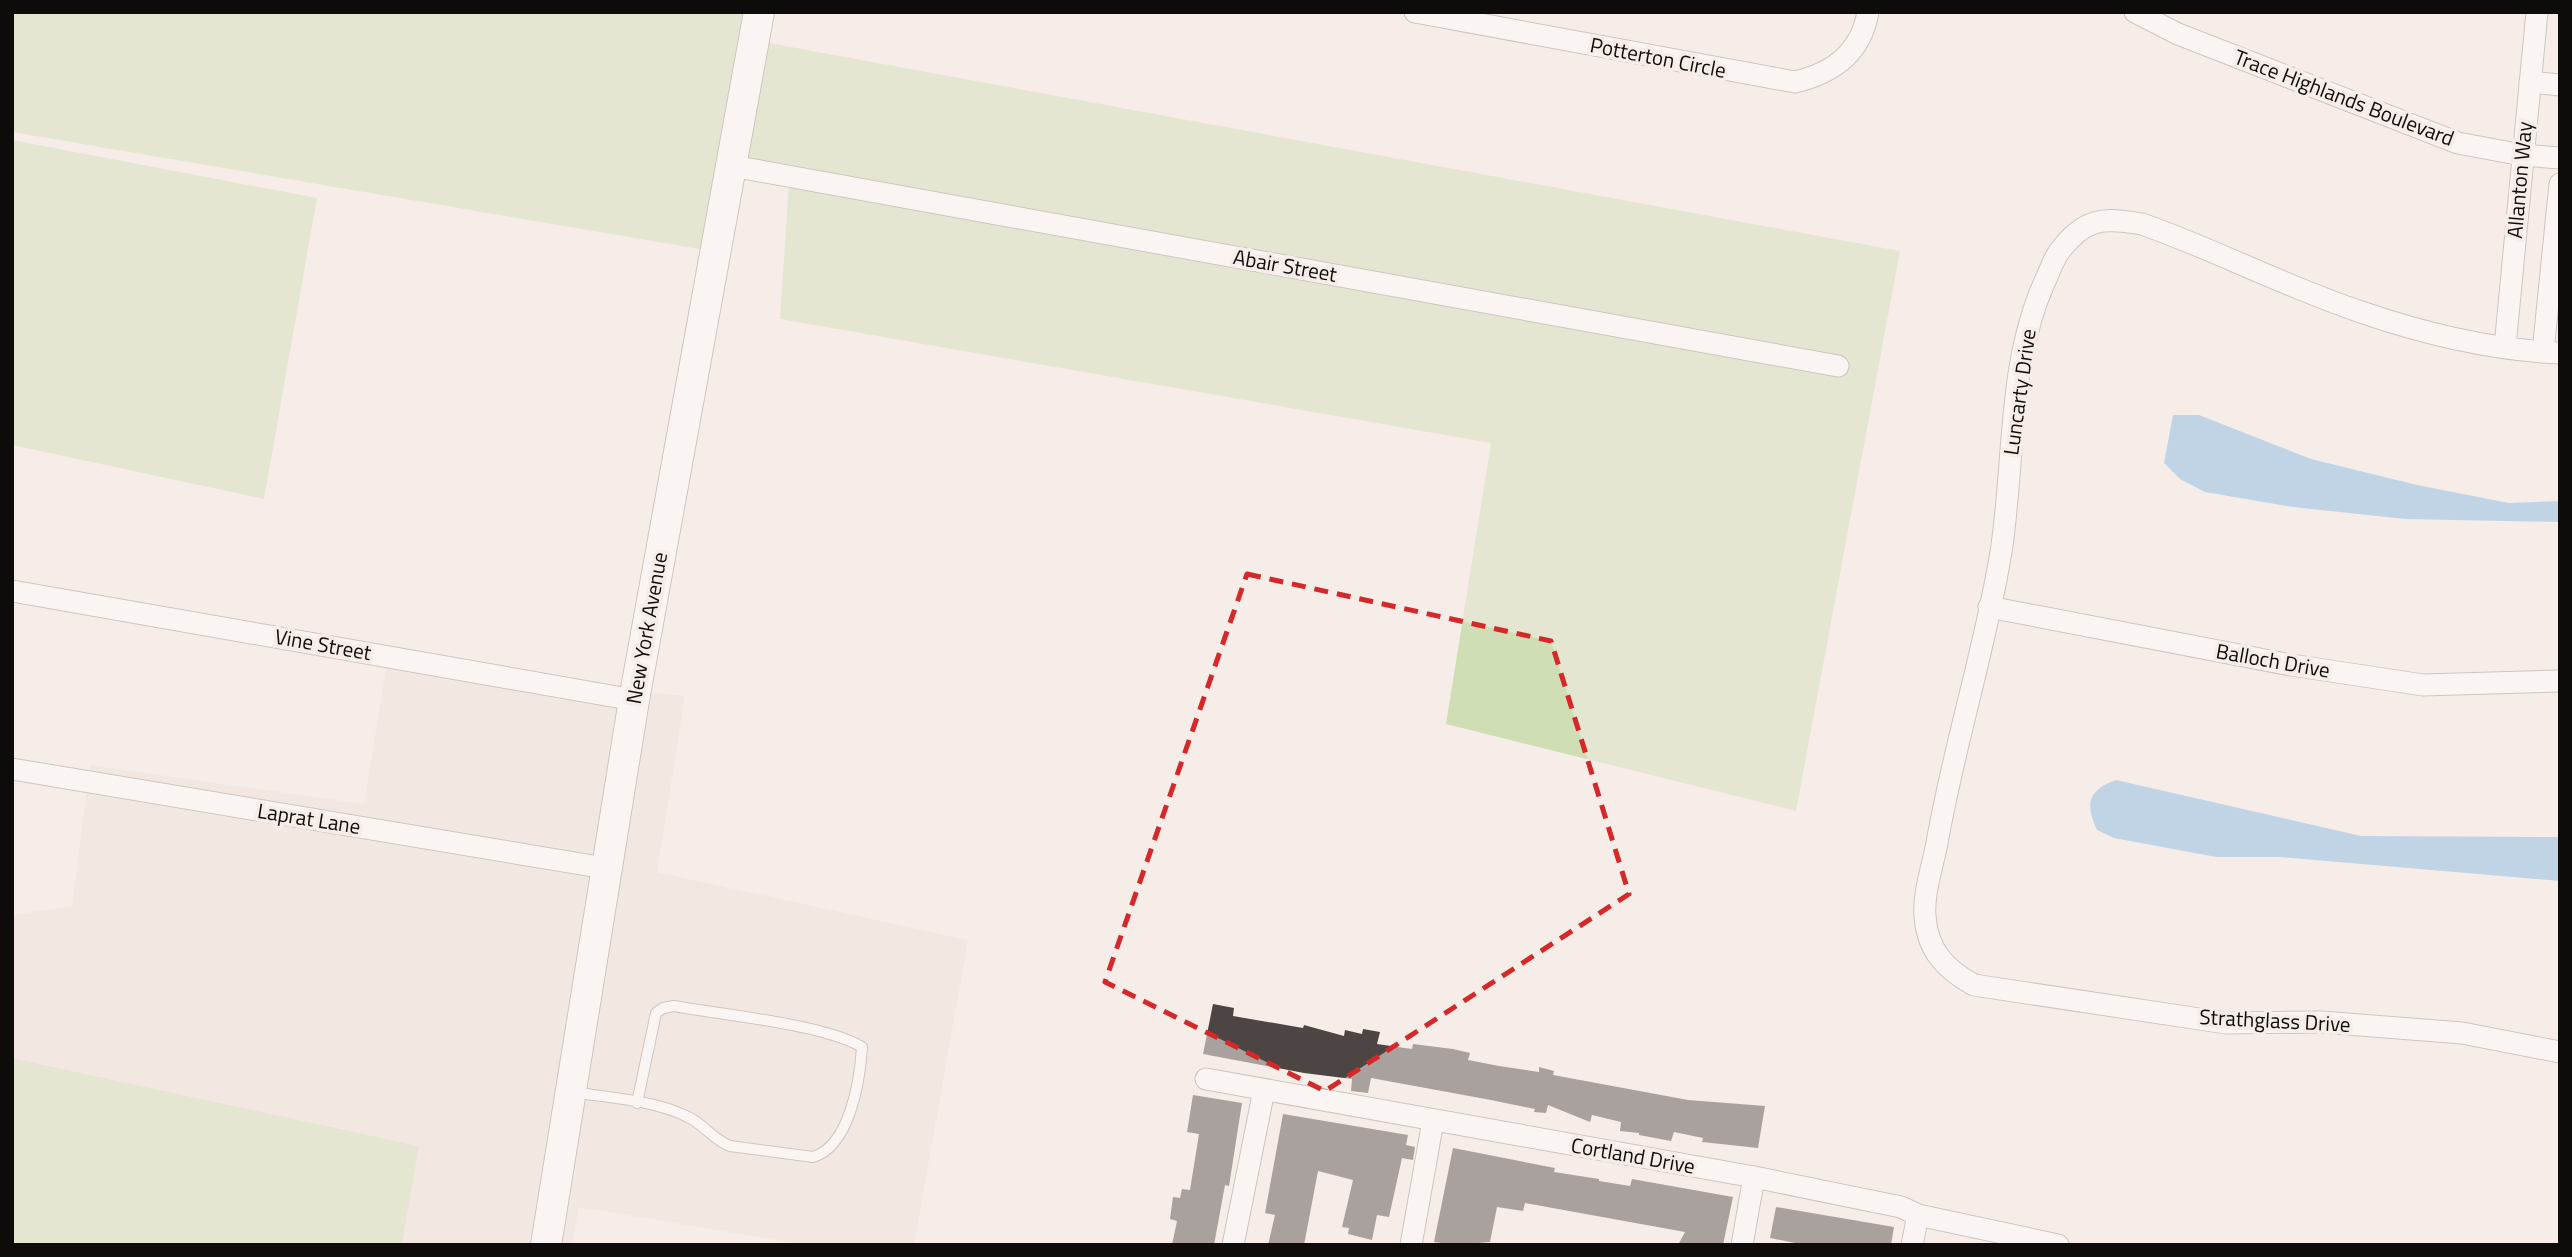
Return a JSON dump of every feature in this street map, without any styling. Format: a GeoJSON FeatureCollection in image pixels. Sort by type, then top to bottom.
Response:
{"type":"FeatureCollection","features":[{"type":"Feature","properties":{"kind":"street","name":"New York Avenue"},"geometry":{"type":"LineString","coordinates":[[546,1245],[634,700],[759,12]]}},
{"type":"Feature","properties":{"kind":"street","name":"Potterton Circle"},"geometry":{"type":"LineString","coordinates":[[1415,12],[1795,82],[1817,77],[1841,64],[1866,24],[1868,12]]}},
{"type":"Feature","properties":{"kind":"street","name":"Trace Highlands Boulevard"},"geometry":{"type":"LineString","coordinates":[[2135,12],[2178,34],[2458,143],[2522,155],[2560,158]]}},
{"type":"Feature","properties":{"kind":"street","name":"Allanton Way"},"geometry":{"type":"LineString","coordinates":[[2505,347],[2537,12]]}},
{"type":"Feature","properties":{"kind":"street"},"geometry":{"type":"LineString","coordinates":[[2530,82],[2560,85]]}},
{"type":"Feature","properties":{"kind":"street","name":"Abair Street"},"geometry":{"type":"LineString","coordinates":[[732,166],[1838,366]]}},
{"type":"Feature","properties":{"kind":"street","name":"Allanton Way"},"geometry":{"type":"LineString","coordinates":[[2551,353],[2553,248],[2560,184]]}},
{"type":"Feature","properties":{"kind":"street","name":"Luncarty Drive"},"geometry":{"type":"LineString","coordinates":[[1929,939],[1924,914],[1940,825],[2001,552],[2020,368],[2034,306],[2058,254],[2078,230],[2108,218],[2142,224],[2361,312],[2470,342],[2551,353]]}},
{"type":"Feature","properties":{"kind":"street"},"geometry":{"type":"LineString","coordinates":[[2514,244],[2553,248]]}},
{"type":"Feature","properties":{"kind":"street","name":"Vine Street"},"geometry":{"type":"LineString","coordinates":[[12,591],[634,700]]}},
{"type":"Feature","properties":{"kind":"street","name":"Balloch Drive"},"geometry":{"type":"LineString","coordinates":[[1989,607],[2291,665],[2423,685],[2560,681]]}},
{"type":"Feature","properties":{"kind":"street","name":"Laprat Lane"},"geometry":{"type":"LineString","coordinates":[[12,769],[605,868]]}},
{"type":"Feature","properties":{"kind":"street","name":"Strathglass Drive"},"geometry":{"type":"LineString","coordinates":[[1929,939],[1938,957],[1951,972],[1974,985],[2225,1023],[2322,1022],[2462,1033],[2560,1052]]}},
{"type":"Feature","properties":{"kind":"street","name":"Cortland Drive"},"geometry":{"type":"LineString","coordinates":[[1206,1079],[1754,1177],[1901,1207],[1918,1215],[2058,1245]]}},
{"type":"Feature","properties":{"kind":"street"},"geometry":{"type":"LineString","coordinates":[[1233,1245],[1264,1090]]}},
{"type":"Feature","properties":{"kind":"street"},"geometry":{"type":"LineString","coordinates":[[1411,1245],[1433,1121]]}},
{"type":"Feature","properties":{"kind":"street"},"geometry":{"type":"LineString","coordinates":[[1742,1245],[1754,1177]]}},
{"type":"Feature","properties":{"kind":"street"},"geometry":{"type":"LineString","coordinates":[[1912,1245],[1918,1215]]}},
{"type":"Feature","properties":{"kind":"lane"},"geometry":{"type":"LineString","coordinates":[[570,1091],[637,1103],[690,1118],[720,1142],[730,1146],[813,1157],[824,1154],[848,1118],[860,1077],[862,1047],[847,1038],[819,1032],[674,1006],[663,1007],[656,1013],[637,1103]]}},
{"type":"Feature","properties":{"kind":"highlighted area"},"geometry":{"type":"Polygon","coordinates":[[[1247,574],[1551,641],[1629,894],[1325,1091],[1105,982],[1247,574]]]}},
{"type":"Feature","properties":{"kind":"shaded area"},"geometry":{"type":"Polygon","coordinates":[[[386,668],[624,690],[534,1245],[402,1245],[419,1146],[12,1058],[12,915],[72,906],[90,765],[364,804],[386,668]]]}},
{"type":"Feature","properties":{"kind":"shaded area"},"geometry":{"type":"Polygon","coordinates":[[[647,692],[685,696],[657,872],[968,940],[914,1245],[806,1245],[579,1207],[572,1244],[558,1242],[647,692]]]}},
{"type":"Feature","properties":{"kind":"green space"},"geometry":{"type":"Polygon","coordinates":[[[12,12],[747,12],[705,250],[12,132],[12,12]]]}},
{"type":"Feature","properties":{"kind":"green space"},"geometry":{"type":"Polygon","coordinates":[[[766,38],[769,43],[1900,251],[1796,811],[1446,724],[1491,443],[780,319],[789,183],[742,177],[766,38]]]}},
{"type":"Feature","properties":{"kind":"green space"},"geometry":{"type":"Polygon","coordinates":[[[12,140],[317,198],[264,499],[12,445],[12,140]]]}},
{"type":"Feature","properties":{"kind":"green space"},"geometry":{"type":"Polygon","coordinates":[[[12,1058],[419,1146],[402,1245],[12,1245],[12,1058]]]}},
{"type":"Feature","properties":{"kind":"water"},"geometry":{"type":"Polygon","coordinates":[[[2173,415],[2199,415],[2311,459],[2417,485],[2509,503],[2560,501],[2560,522],[2405,519],[2293,507],[2205,492],[2180,479],[2164,463],[2173,415]]]}},
{"type":"Feature","properties":{"kind":"water"},"geometry":{"type":"Polygon","coordinates":[[[2116,780],[2361,836],[2560,837],[2560,881],[2279,857],[2216,857],[2114,838],[2097,830],[2090,805],[2100,788],[2116,780]]]}},
{"type":"Feature","properties":{"kind":"building"},"geometry":{"type":"Polygon","coordinates":[[[1213,1004],[1234,1008],[1233,1016],[1303,1028],[1304,1025],[1344,1036],[1345,1030],[1362,1034],[1363,1029],[1380,1032],[1377,1044],[1412,1049],[1413,1044],[1453,1049],[1470,1053],[1468,1060],[1499,1066],[1539,1072],[1539,1067],[1554,1071],[1553,1075],[1688,1100],[1765,1106],[1758,1148],[1702,1142],[1703,1138],[1674,1132],[1671,1141],[1620,1131],[1621,1122],[1592,1115],[1590,1122],[1548,1105],[1546,1113],[1534,1112],[1535,1109],[1371,1078],[1368,1093],[1351,1091],[1352,1079],[1203,1054],[1213,1004]]]}},
{"type":"Feature","properties":{"kind":"building"},"geometry":{"type":"Polygon","coordinates":[[[1193,1095],[1242,1103],[1229,1186],[1225,1185],[1214,1245],[1172,1245],[1177,1221],[1170,1219],[1173,1197],[1180,1198],[1182,1189],[1190,1190],[1199,1134],[1187,1132],[1193,1095]]]}},
{"type":"Feature","properties":{"kind":"building"},"geometry":{"type":"Polygon","coordinates":[[[1283,1114],[1408,1135],[1406,1145],[1415,1147],[1413,1160],[1402,1158],[1389,1217],[1377,1215],[1372,1240],[1348,1234],[1349,1228],[1342,1227],[1353,1180],[1318,1171],[1304,1245],[1268,1245],[1275,1215],[1265,1213],[1283,1114]]]}},
{"type":"Feature","properties":{"kind":"building"},"geometry":{"type":"Polygon","coordinates":[[[1453,1148],[1555,1168],[1554,1172],[1599,1181],[1630,1186],[1632,1179],[1733,1197],[1723,1245],[1678,1245],[1685,1232],[1525,1203],[1523,1211],[1497,1207],[1490,1242],[1454,1245],[1434,1242],[1453,1148]]]}},
{"type":"Feature","properties":{"kind":"building"},"geometry":{"type":"Polygon","coordinates":[[[1776,1207],[1894,1227],[1891,1245],[1805,1245],[1770,1238],[1776,1207]]]}}]}
